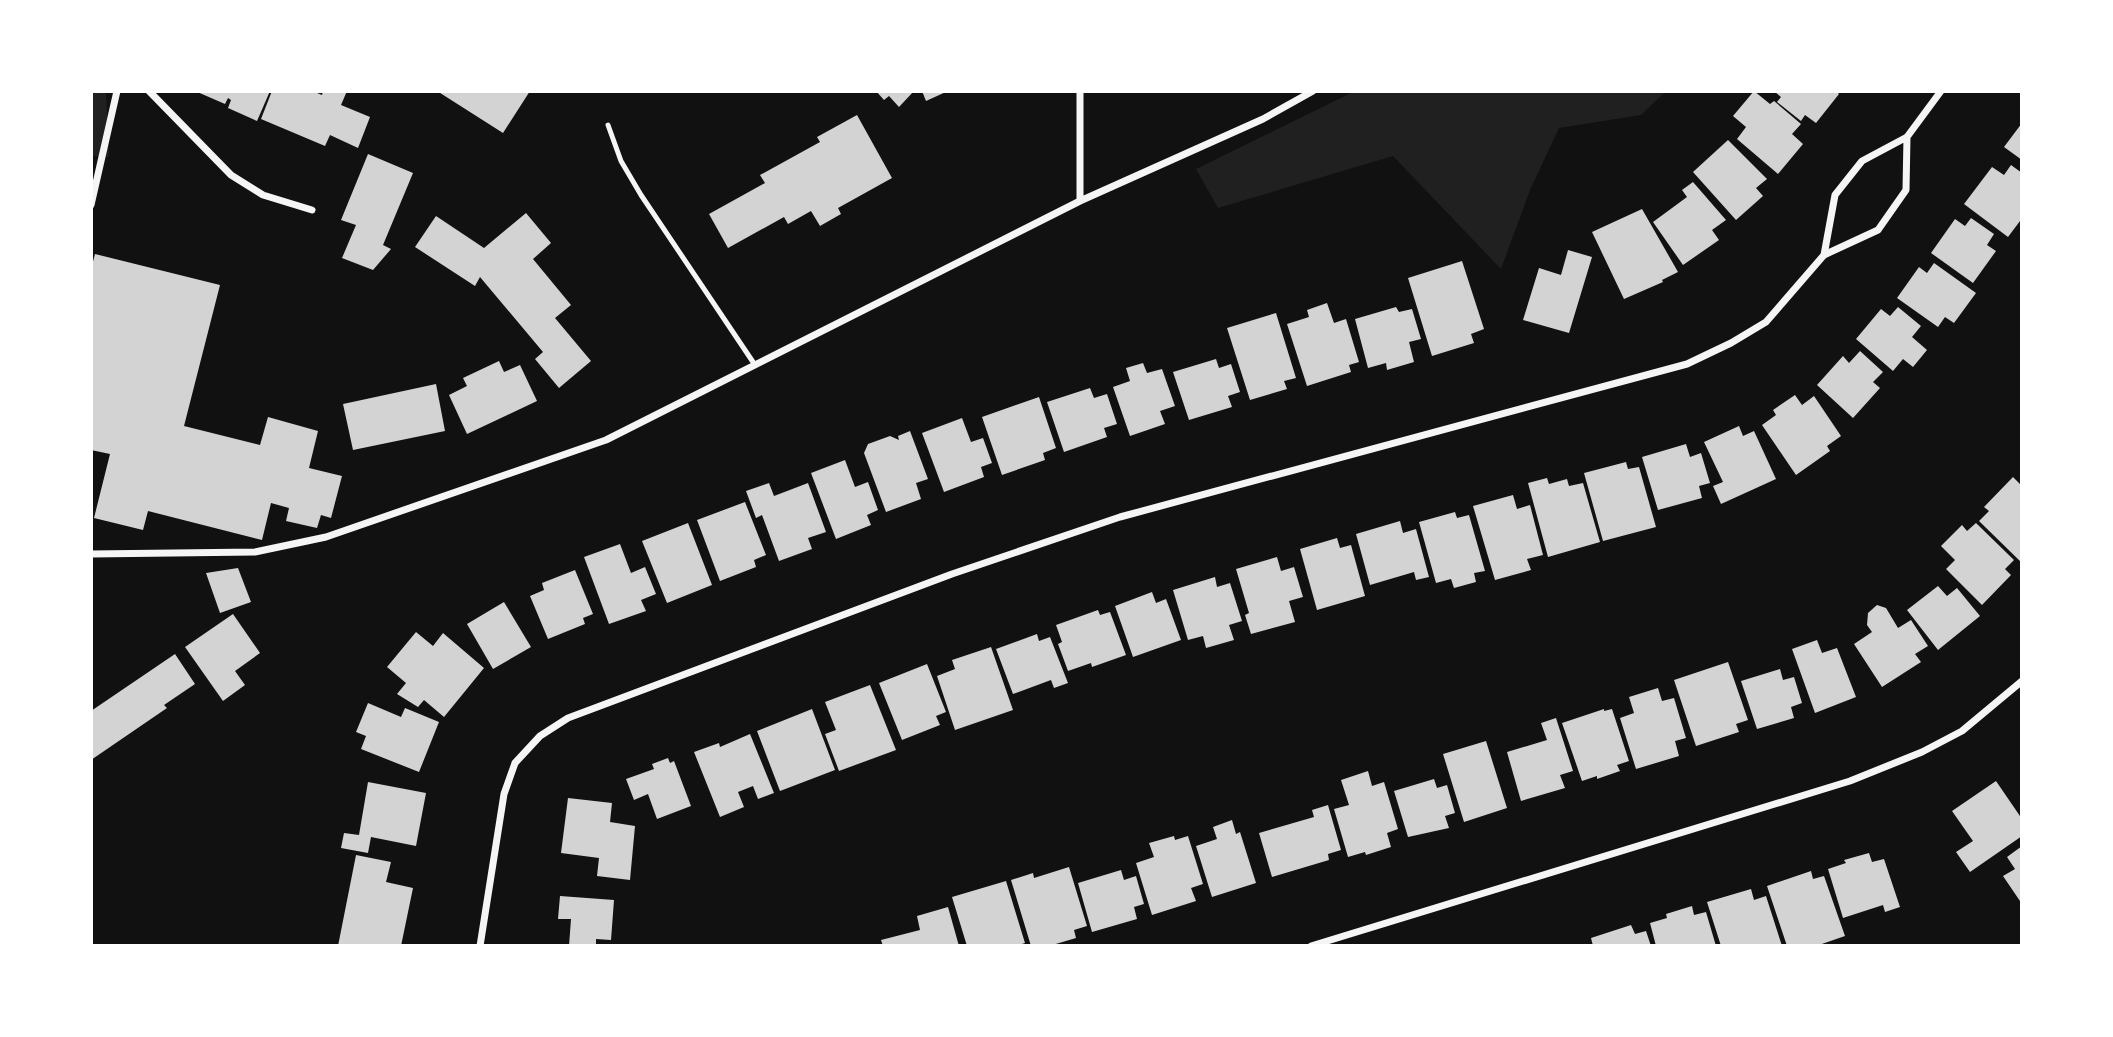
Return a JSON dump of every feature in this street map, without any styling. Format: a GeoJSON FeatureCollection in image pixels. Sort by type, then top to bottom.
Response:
{"type":"FeatureCollection","features":[{"type":"Feature","properties":{"kind":"street"},"geometry":{"type":"LineString","coordinates":[[91,205],[117,91]]}},
{"type":"Feature","properties":{"kind":"street"},"geometry":{"type":"LineString","coordinates":[[149,91],[231,175],[263,195],[312,210]]}},
{"type":"Feature","properties":{"kind":"street"},"geometry":{"type":"LineString","coordinates":[[1080,91],[1080,201]]}},
{"type":"Feature","properties":{"kind":"street"},"geometry":{"type":"LineString","coordinates":[[91,554],[255,552],[326,537],[606,440],[1080,201],[1263,119],[1313,91]]}},
{"type":"Feature","properties":{"kind":"street"},"geometry":{"type":"LineString","coordinates":[[1824,255],[1835,195],[1862,161],[1907,138],[1941,91]]}},
{"type":"Feature","properties":{"kind":"street"},"geometry":{"type":"LineString","coordinates":[[480,946],[504,794],[515,763],[540,736],[568,718],[952,574],[1120,517],[1687,364],[1731,343],[1766,322],[1824,255],[1878,230],[1906,190],[1907,138]]}},
{"type":"Feature","properties":{"kind":"street"},"geometry":{"type":"LineString","coordinates":[[1311,946],[1850,781],[1922,752],[1962,731],[2022,681]]}},
{"type":"Feature","properties":{"kind":"lane"},"geometry":{"type":"LineString","coordinates":[[608,125],[621,161],[641,195],[755,365]]}},
{"type":"Feature","properties":{"kind":"shaded area"},"geometry":{"type":"Polygon","coordinates":[[[91,91],[106,91],[109,157],[91,156],[91,91]]]}},
{"type":"Feature","properties":{"kind":"shaded area"},"geometry":{"type":"Polygon","coordinates":[[[1355,91],[1666,91],[1641,115],[1559,128],[1530,190],[1501,269],[1393,156],[1218,208],[1196,169],[1355,91]]]}},
{"type":"Feature","properties":{"kind":"building"},"geometry":{"type":"Polygon","coordinates":[[[195,91],[270,91],[257,121],[228,108],[231,100],[228,98],[225,104],[195,91]]]}},
{"type":"Feature","properties":{"kind":"building"},"geometry":{"type":"Polygon","coordinates":[[[272,91],[312,91],[322,95],[323,91],[347,91],[341,105],[370,117],[358,148],[330,135],[325,146],[261,119],[272,91]]]}},
{"type":"Feature","properties":{"kind":"building"},"geometry":{"type":"Polygon","coordinates":[[[437,91],[530,91],[503,133],[437,91]]]}},
{"type":"Feature","properties":{"kind":"building"},"geometry":{"type":"Polygon","coordinates":[[[876,91],[914,91],[899,107],[889,96],[884,100],[876,91]]]}},
{"type":"Feature","properties":{"kind":"building"},"geometry":{"type":"Polygon","coordinates":[[[922,91],[948,91],[926,101],[922,91]]]}},
{"type":"Feature","properties":{"kind":"building"},"geometry":{"type":"Polygon","coordinates":[[[1754,91],[1770,104],[1774,101],[1801,124],[1792,134],[1803,144],[1778,174],[1737,139],[1746,127],[1733,116],[1754,91]]]}},
{"type":"Feature","properties":{"kind":"building"},"geometry":{"type":"Polygon","coordinates":[[[1774,91],[1836,91],[1839,94],[1816,123],[1805,115],[1801,121],[1777,102],[1781,97],[1774,91]]]}},
{"type":"Feature","properties":{"kind":"building"},"geometry":{"type":"Polygon","coordinates":[[[857,115],[892,178],[838,208],[841,214],[820,226],[811,211],[788,224],[784,217],[728,248],[709,214],[765,183],[760,175],[820,142],[817,137],[857,115]]]}},
{"type":"Feature","properties":{"kind":"building"},"geometry":{"type":"Polygon","coordinates":[[[2022,123],[2022,160],[2004,147],[2022,123]]]}},
{"type":"Feature","properties":{"kind":"building"},"geometry":{"type":"Polygon","coordinates":[[[1728,140],[1767,179],[1756,188],[1763,196],[1736,220],[1693,172],[1728,140]]]}},
{"type":"Feature","properties":{"kind":"building"},"geometry":{"type":"Polygon","coordinates":[[[368,154],[413,173],[383,245],[391,249],[373,270],[342,258],[356,225],[341,220],[368,154]]]}},
{"type":"Feature","properties":{"kind":"building"},"geometry":{"type":"Polygon","coordinates":[[[2011,165],[2022,173],[2022,222],[2020,221],[2008,237],[1964,204],[1992,167],[2004,175],[2011,165]]]}},
{"type":"Feature","properties":{"kind":"building"},"geometry":{"type":"Polygon","coordinates":[[[1693,182],[1726,220],[1712,230],[1719,240],[1683,265],[1653,222],[1687,197],[1682,190],[1693,182]]]}},
{"type":"Feature","properties":{"kind":"building"},"geometry":{"type":"Polygon","coordinates":[[[1642,209],[1678,272],[1662,280],[1663,282],[1624,299],[1592,232],[1642,209]]]}},
{"type":"Feature","properties":{"kind":"building"},"geometry":{"type":"Polygon","coordinates":[[[526,213],[551,243],[533,259],[571,305],[555,318],[591,361],[559,388],[535,359],[543,352],[480,277],[475,286],[415,247],[436,216],[484,248],[526,213]]]}},
{"type":"Feature","properties":{"kind":"building"},"geometry":{"type":"Polygon","coordinates":[[[1971,218],[1994,234],[1987,245],[1996,251],[1973,283],[1931,253],[1955,219],[1965,226],[1971,218]]]}},
{"type":"Feature","properties":{"kind":"building"},"geometry":{"type":"Polygon","coordinates":[[[1568,250],[1592,257],[1569,333],[1523,320],[1539,268],[1561,275],[1568,250]]]}},
{"type":"Feature","properties":{"kind":"building"},"geometry":{"type":"Polygon","coordinates":[[[95,254],[220,285],[184,426],[260,445],[268,417],[318,431],[309,468],[342,476],[331,518],[321,515],[317,528],[286,521],[289,508],[271,503],[262,540],[148,511],[143,530],[94,518],[110,454],[91,450],[91,269],[95,254]]]}},
{"type":"Feature","properties":{"kind":"building"},"geometry":{"type":"Polygon","coordinates":[[[1462,261],[1484,329],[1471,334],[1474,343],[1432,356],[1408,278],[1462,261]]]}},
{"type":"Feature","properties":{"kind":"building"},"geometry":{"type":"Polygon","coordinates":[[[1934,263],[1976,293],[1954,323],[1945,317],[1938,327],[1897,298],[1919,267],[1927,273],[1934,263]]]}},
{"type":"Feature","properties":{"kind":"building"},"geometry":{"type":"Polygon","coordinates":[[[1327,303],[1334,323],[1346,319],[1359,362],[1349,365],[1351,372],[1307,386],[1287,324],[1309,317],[1307,310],[1327,303]]]}},
{"type":"Feature","properties":{"kind":"building"},"geometry":{"type":"Polygon","coordinates":[[[1396,307],[1399,312],[1412,309],[1421,339],[1409,342],[1414,362],[1387,370],[1386,363],[1368,368],[1355,319],[1396,307]]]}},
{"type":"Feature","properties":{"kind":"building"},"geometry":{"type":"Polygon","coordinates":[[[1898,307],[1921,326],[1912,337],[1927,350],[1913,367],[1903,359],[1893,371],[1856,339],[1881,309],[1890,316],[1898,307]]]}},
{"type":"Feature","properties":{"kind":"building"},"geometry":{"type":"Polygon","coordinates":[[[1276,313],[1296,378],[1284,381],[1287,389],[1250,400],[1227,328],[1276,313]]]}},
{"type":"Feature","properties":{"kind":"building"},"geometry":{"type":"Polygon","coordinates":[[[1860,351],[1883,372],[1873,382],[1880,388],[1853,418],[1817,385],[1843,356],[1849,363],[1860,351]]]}},
{"type":"Feature","properties":{"kind":"building"},"geometry":{"type":"Polygon","coordinates":[[[1216,359],[1219,368],[1231,364],[1240,392],[1228,396],[1232,407],[1189,420],[1173,372],[1216,359]]]}},
{"type":"Feature","properties":{"kind":"building"},"geometry":{"type":"Polygon","coordinates":[[[499,361],[504,372],[520,365],[537,401],[467,434],[449,395],[467,386],[463,378],[499,361]]]}},
{"type":"Feature","properties":{"kind":"building"},"geometry":{"type":"Polygon","coordinates":[[[1143,363],[1147,373],[1162,369],[1175,406],[1160,411],[1165,424],[1130,436],[1113,387],[1130,381],[1126,368],[1143,363]]]}},
{"type":"Feature","properties":{"kind":"building"},"geometry":{"type":"Polygon","coordinates":[[[436,384],[445,431],[353,450],[343,404],[436,384]]]}},
{"type":"Feature","properties":{"kind":"building"},"geometry":{"type":"Polygon","coordinates":[[[1090,388],[1094,398],[1107,394],[1117,424],[1104,428],[1107,437],[1064,452],[1047,402],[1090,388]]]}},
{"type":"Feature","properties":{"kind":"building"},"geometry":{"type":"Polygon","coordinates":[[[1795,395],[1802,405],[1814,396],[1841,436],[1827,446],[1830,451],[1796,475],[1762,425],[1776,415],[1773,410],[1795,395]]]}},
{"type":"Feature","properties":{"kind":"building"},"geometry":{"type":"Polygon","coordinates":[[[1039,397],[1056,448],[1043,453],[1045,460],[1002,475],[982,417],[1039,397]]]}},
{"type":"Feature","properties":{"kind":"building"},"geometry":{"type":"Polygon","coordinates":[[[962,418],[971,442],[983,438],[992,463],[981,467],[984,477],[944,492],[922,433],[962,418]]]}},
{"type":"Feature","properties":{"kind":"building"},"geometry":{"type":"Polygon","coordinates":[[[1739,426],[1743,436],[1754,431],[1776,479],[1721,504],[1713,486],[1723,482],[1704,442],[1739,426]]]}},
{"type":"Feature","properties":{"kind":"building"},"geometry":{"type":"Polygon","coordinates":[[[910,431],[928,479],[916,483],[921,499],[886,512],[864,453],[868,444],[890,436],[899,440],[898,436],[910,431]]]}},
{"type":"Feature","properties":{"kind":"building"},"geometry":{"type":"Polygon","coordinates":[[[1686,444],[1690,457],[1701,453],[1710,483],[1699,486],[1702,498],[1658,510],[1642,457],[1686,444]]]}},
{"type":"Feature","properties":{"kind":"building"},"geometry":{"type":"Polygon","coordinates":[[[845,460],[855,487],[868,482],[878,510],[867,515],[871,525],[836,539],[811,473],[845,460]]]}},
{"type":"Feature","properties":{"kind":"building"},"geometry":{"type":"Polygon","coordinates":[[[1626,462],[1628,469],[1639,467],[1656,527],[1603,541],[1584,473],[1626,462]]]}},
{"type":"Feature","properties":{"kind":"building"},"geometry":{"type":"Polygon","coordinates":[[[2013,477],[2022,486],[2022,563],[1979,521],[1989,511],[1984,507],[2013,477]]]}},
{"type":"Feature","properties":{"kind":"building"},"geometry":{"type":"Polygon","coordinates":[[[1547,478],[1549,484],[1567,479],[1569,486],[1583,483],[1600,542],[1548,557],[1528,483],[1547,478]]]}},
{"type":"Feature","properties":{"kind":"building"},"geometry":{"type":"Polygon","coordinates":[[[769,483],[774,496],[808,483],[826,532],[808,538],[812,549],[779,561],[762,515],[756,518],[746,491],[769,483]]]}},
{"type":"Feature","properties":{"kind":"building"},"geometry":{"type":"Polygon","coordinates":[[[1513,495],[1517,509],[1530,505],[1543,555],[1527,559],[1531,570],[1495,580],[1473,506],[1513,495]]]}},
{"type":"Feature","properties":{"kind":"building"},"geometry":{"type":"Polygon","coordinates":[[[745,502],[766,555],[754,560],[756,567],[720,581],[697,520],[745,502]]]}},
{"type":"Feature","properties":{"kind":"building"},"geometry":{"type":"Polygon","coordinates":[[[1455,512],[1457,518],[1469,515],[1485,571],[1474,573],[1476,582],[1454,588],[1451,579],[1436,583],[1419,522],[1455,512]]]}},
{"type":"Feature","properties":{"kind":"building"},"geometry":{"type":"Polygon","coordinates":[[[1400,521],[1403,533],[1416,529],[1429,577],[1416,580],[1414,572],[1370,585],[1356,534],[1400,521]]]}},
{"type":"Feature","properties":{"kind":"building"},"geometry":{"type":"Polygon","coordinates":[[[688,523],[712,585],[667,603],[642,541],[688,523]]]}},
{"type":"Feature","properties":{"kind":"building"},"geometry":{"type":"Polygon","coordinates":[[[1976,523],[2014,560],[2005,569],[2011,575],[1982,605],[1946,569],[1955,560],[1941,546],[1962,525],[1967,531],[1976,523]]]}},
{"type":"Feature","properties":{"kind":"building"},"geometry":{"type":"Polygon","coordinates":[[[1337,538],[1340,548],[1351,545],[1365,596],[1317,610],[1300,549],[1337,538]]]}},
{"type":"Feature","properties":{"kind":"building"},"geometry":{"type":"Polygon","coordinates":[[[620,544],[631,573],[645,567],[656,594],[641,600],[646,611],[609,624],[584,557],[620,544]]]}},
{"type":"Feature","properties":{"kind":"building"},"geometry":{"type":"Polygon","coordinates":[[[1277,557],[1281,571],[1294,567],[1303,597],[1289,601],[1295,622],[1251,634],[1245,615],[1249,613],[1236,569],[1277,557]]]}},
{"type":"Feature","properties":{"kind":"building"},"geometry":{"type":"Polygon","coordinates":[[[238,568],[251,602],[220,613],[206,573],[238,568]]]}},
{"type":"Feature","properties":{"kind":"building"},"geometry":{"type":"Polygon","coordinates":[[[575,570],[593,614],[583,618],[585,624],[548,639],[530,596],[544,590],[542,583],[575,570]]]}},
{"type":"Feature","properties":{"kind":"building"},"geometry":{"type":"Polygon","coordinates":[[[1215,577],[1217,587],[1230,583],[1242,621],[1229,625],[1234,640],[1206,648],[1203,636],[1188,640],[1173,590],[1215,577]]]}},
{"type":"Feature","properties":{"kind":"building"},"geometry":{"type":"Polygon","coordinates":[[[1938,586],[1947,596],[1957,588],[1980,616],[1938,650],[1907,610],[1938,586]]]}},
{"type":"Feature","properties":{"kind":"building"},"geometry":{"type":"Polygon","coordinates":[[[1152,592],[1156,603],[1166,599],[1181,640],[1133,657],[1115,606],[1152,592]]]}},
{"type":"Feature","properties":{"kind":"building"},"geometry":{"type":"Polygon","coordinates":[[[504,602],[531,647],[493,669],[467,624],[504,602]]]}},
{"type":"Feature","properties":{"kind":"building"},"geometry":{"type":"Polygon","coordinates":[[[1877,605],[1886,608],[1898,628],[1911,620],[1928,646],[1915,654],[1921,662],[1882,687],[1854,644],[1872,632],[1867,625],[1868,613],[1877,605]]]}},
{"type":"Feature","properties":{"kind":"building"},"geometry":{"type":"Polygon","coordinates":[[[1098,610],[1100,615],[1110,612],[1126,655],[1092,667],[1091,663],[1068,671],[1058,644],[1062,642],[1056,625],[1098,610]]]}},
{"type":"Feature","properties":{"kind":"building"},"geometry":{"type":"Polygon","coordinates":[[[233,614],[260,653],[235,671],[245,685],[223,701],[185,647],[233,614]]]}},
{"type":"Feature","properties":{"kind":"building"},"geometry":{"type":"Polygon","coordinates":[[[416,632],[433,646],[443,633],[484,668],[444,717],[424,700],[418,707],[397,694],[406,683],[387,667],[416,632]]]}},
{"type":"Feature","properties":{"kind":"building"},"geometry":{"type":"Polygon","coordinates":[[[1037,634],[1039,641],[1050,637],[1068,683],[1054,688],[1051,680],[1013,694],[996,649],[1037,634]]]}},
{"type":"Feature","properties":{"kind":"building"},"geometry":{"type":"Polygon","coordinates":[[[1817,640],[1822,653],[1837,648],[1856,697],[1815,713],[1792,649],[1817,640]]]}},
{"type":"Feature","properties":{"kind":"building"},"geometry":{"type":"Polygon","coordinates":[[[991,647],[1013,710],[955,730],[937,676],[955,669],[952,660],[991,647]]]}},
{"type":"Feature","properties":{"kind":"building"},"geometry":{"type":"Polygon","coordinates":[[[175,654],[195,684],[164,705],[167,708],[91,760],[91,711],[175,654]]]}},
{"type":"Feature","properties":{"kind":"building"},"geometry":{"type":"Polygon","coordinates":[[[1728,662],[1748,720],[1736,724],[1739,732],[1696,746],[1674,680],[1728,662]]]}},
{"type":"Feature","properties":{"kind":"building"},"geometry":{"type":"Polygon","coordinates":[[[927,664],[946,712],[936,716],[940,725],[902,740],[879,683],[927,664]]]}},
{"type":"Feature","properties":{"kind":"building"},"geometry":{"type":"Polygon","coordinates":[[[1780,669],[1783,680],[1794,677],[1802,703],[1791,707],[1794,718],[1757,729],[1741,681],[1780,669]]]}},
{"type":"Feature","properties":{"kind":"building"},"geometry":{"type":"Polygon","coordinates":[[[870,685],[896,750],[839,771],[825,734],[836,730],[825,702],[870,685]]]}},
{"type":"Feature","properties":{"kind":"building"},"geometry":{"type":"Polygon","coordinates":[[[1658,688],[1662,701],[1674,698],[1686,738],[1675,741],[1679,756],[1636,769],[1620,718],[1634,713],[1629,697],[1658,688]]]}},
{"type":"Feature","properties":{"kind":"building"},"geometry":{"type":"Polygon","coordinates":[[[368,703],[401,717],[405,708],[439,722],[419,772],[361,749],[366,736],[356,732],[368,703]]]}},
{"type":"Feature","properties":{"kind":"building"},"geometry":{"type":"Polygon","coordinates":[[[812,709],[835,770],[780,791],[757,731],[812,709]]]}},
{"type":"Feature","properties":{"kind":"building"},"geometry":{"type":"Polygon","coordinates":[[[1604,709],[1612,709],[1629,761],[1617,765],[1620,771],[1582,781],[1562,723],[1604,709]]]}},
{"type":"Feature","properties":{"kind":"building"},"geometry":{"type":"Polygon","coordinates":[[[1556,718],[1573,771],[1560,775],[1565,788],[1521,801],[1507,752],[1547,740],[1541,723],[1556,718]]]}},
{"type":"Feature","properties":{"kind":"building"},"geometry":{"type":"Polygon","coordinates":[[[750,734],[774,793],[758,799],[753,786],[738,792],[744,807],[720,817],[694,752],[719,743],[720,747],[750,734]]]}},
{"type":"Feature","properties":{"kind":"building"},"geometry":{"type":"Polygon","coordinates":[[[1486,741],[1507,808],[1464,822],[1443,754],[1486,741]]]}},
{"type":"Feature","properties":{"kind":"building"},"geometry":{"type":"Polygon","coordinates":[[[668,758],[670,763],[674,761],[691,806],[657,819],[648,794],[634,800],[626,779],[654,769],[652,764],[668,758]]]}},
{"type":"Feature","properties":{"kind":"building"},"geometry":{"type":"Polygon","coordinates":[[[1368,771],[1372,786],[1384,782],[1398,829],[1387,833],[1391,847],[1366,855],[1365,852],[1348,857],[1334,809],[1349,805],[1341,780],[1368,771]]]}},
{"type":"Feature","properties":{"kind":"building"},"geometry":{"type":"Polygon","coordinates":[[[1434,779],[1437,788],[1447,785],[1455,813],[1445,816],[1449,828],[1408,837],[1394,791],[1434,779]]]}},
{"type":"Feature","properties":{"kind":"building"},"geometry":{"type":"Polygon","coordinates":[[[1996,781],[2022,819],[2022,836],[1970,872],[1956,852],[1973,841],[1952,811],[1996,781]]]}},
{"type":"Feature","properties":{"kind":"building"},"geometry":{"type":"Polygon","coordinates":[[[368,782],[426,793],[416,846],[371,837],[368,853],[341,848],[344,833],[359,835],[368,782]]]}},
{"type":"Feature","properties":{"kind":"building"},"geometry":{"type":"Polygon","coordinates":[[[568,798],[612,803],[610,822],[635,826],[630,880],[597,876],[599,858],[561,853],[568,798]]]}},
{"type":"Feature","properties":{"kind":"building"},"geometry":{"type":"Polygon","coordinates":[[[1328,805],[1341,850],[1328,854],[1329,860],[1272,877],[1259,833],[1314,817],[1312,810],[1328,805]]]}},
{"type":"Feature","properties":{"kind":"building"},"geometry":{"type":"Polygon","coordinates":[[[1232,820],[1236,834],[1240,832],[1256,883],[1212,897],[1196,846],[1217,839],[1213,827],[1232,820]]]}},
{"type":"Feature","properties":{"kind":"building"},"geometry":{"type":"Polygon","coordinates":[[[1174,836],[1175,840],[1188,836],[1203,884],[1191,888],[1196,901],[1152,915],[1136,863],[1154,857],[1149,843],[1174,836]]]}},
{"type":"Feature","properties":{"kind":"building"},"geometry":{"type":"Polygon","coordinates":[[[2022,846],[2022,904],[2003,876],[2015,869],[2007,857],[2022,846]]]}},
{"type":"Feature","properties":{"kind":"building"},"geometry":{"type":"Polygon","coordinates":[[[1869,853],[1872,862],[1884,859],[1900,907],[1885,912],[1883,905],[1843,918],[1828,869],[1846,863],[1844,860],[1869,853]]]}},
{"type":"Feature","properties":{"kind":"building"},"geometry":{"type":"Polygon","coordinates":[[[356,855],[391,862],[386,882],[413,888],[401,946],[338,946],[356,855]]]}},
{"type":"Feature","properties":{"kind":"building"},"geometry":{"type":"Polygon","coordinates":[[[1069,867],[1087,926],[1074,930],[1076,938],[1049,946],[1031,946],[1011,880],[1033,873],[1034,878],[1069,867]]]}},
{"type":"Feature","properties":{"kind":"building"},"geometry":{"type":"Polygon","coordinates":[[[1121,870],[1124,880],[1136,876],[1144,904],[1134,907],[1137,919],[1092,932],[1078,883],[1121,870]]]}},
{"type":"Feature","properties":{"kind":"building"},"geometry":{"type":"Polygon","coordinates":[[[1811,871],[1813,879],[1824,876],[1845,936],[1816,946],[1787,946],[1767,886],[1811,871]]]}},
{"type":"Feature","properties":{"kind":"building"},"geometry":{"type":"Polygon","coordinates":[[[1006,881],[1025,943],[1016,946],[967,946],[952,897],[1006,881]]]}},
{"type":"Feature","properties":{"kind":"building"},"geometry":{"type":"Polygon","coordinates":[[[1751,889],[1754,900],[1766,896],[1782,946],[1721,946],[1707,902],[1751,889]]]}},
{"type":"Feature","properties":{"kind":"building"},"geometry":{"type":"Polygon","coordinates":[[[560,896],[614,900],[611,940],[596,939],[596,946],[569,946],[571,919],[558,919],[560,896]]]}},
{"type":"Feature","properties":{"kind":"building"},"geometry":{"type":"Polygon","coordinates":[[[1692,906],[1694,915],[1706,912],[1716,946],[1656,946],[1650,923],[1667,918],[1666,914],[1692,906]]]}},
{"type":"Feature","properties":{"kind":"building"},"geometry":{"type":"Polygon","coordinates":[[[948,907],[959,946],[883,946],[881,940],[920,930],[917,916],[948,907]]]}},
{"type":"Feature","properties":{"kind":"building"},"geometry":{"type":"Polygon","coordinates":[[[1631,925],[1635,934],[1646,931],[1651,946],[1593,946],[1591,938],[1631,925]]]}}]}
